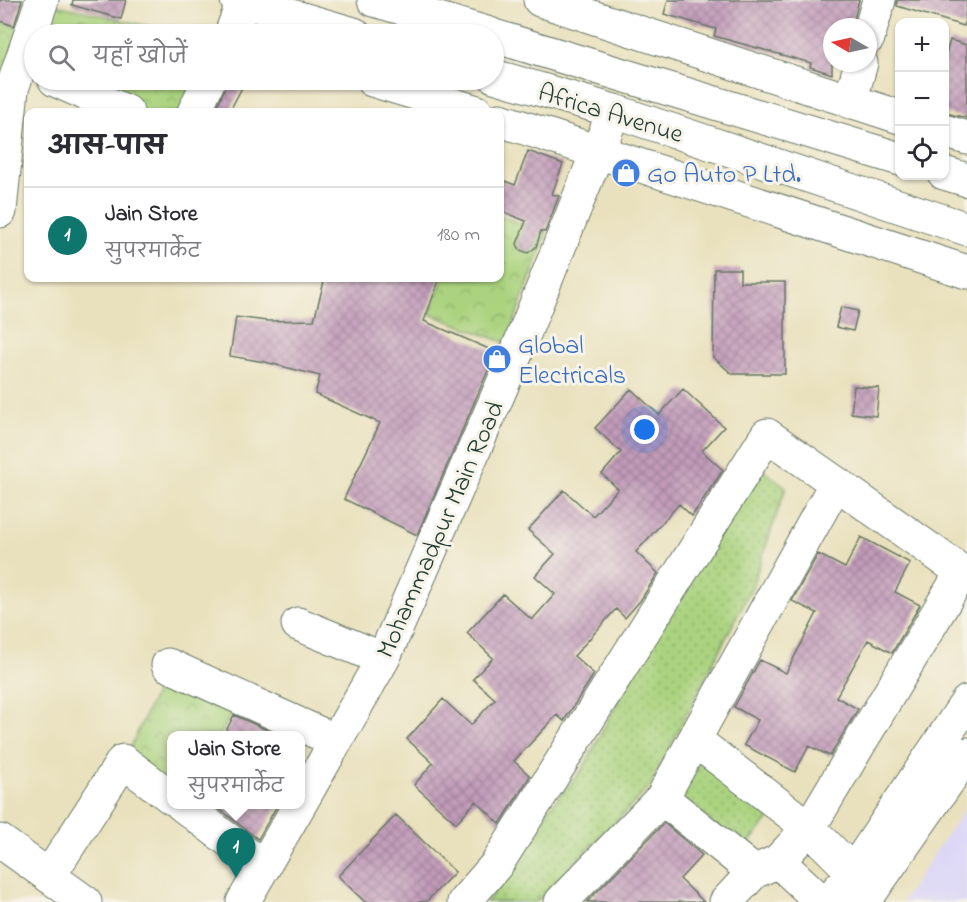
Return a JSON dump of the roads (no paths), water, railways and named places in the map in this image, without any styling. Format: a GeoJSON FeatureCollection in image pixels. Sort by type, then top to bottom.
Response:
{"type":"FeatureCollection","features":[{"type":"Feature","properties":{"kind":"street"},"geometry":{"type":"LineString","coordinates":[[34,24],[42,0]]}},
{"type":"Feature","properties":{"kind":"street","name":"Africa Avenue"},"geometry":{"type":"LineString","coordinates":[[374,0],[432,8],[468,24]]}},
{"type":"Feature","properties":{"kind":"street"},"geometry":{"type":"LineString","coordinates":[[540,0],[895,116]]}},
{"type":"Feature","properties":{"kind":"street"},"geometry":{"type":"LineString","coordinates":[[874,18],[879,0]]}},
{"type":"Feature","properties":{"kind":"street"},"geometry":{"type":"LineString","coordinates":[[234,24],[240,1],[319,24]]}},
{"type":"Feature","properties":{"kind":"street","name":"Africa Avenue"},"geometry":{"type":"LineString","coordinates":[[504,39],[895,157]]}},
{"type":"Feature","properties":{"kind":"street"},"geometry":{"type":"LineString","coordinates":[[0,211],[17,78],[24,56]]}},
{"type":"Feature","properties":{"kind":"street"},"geometry":{"type":"LineString","coordinates":[[850,102],[858,72]]}},
{"type":"Feature","properties":{"kind":"street","name":"Africa Avenue"},"geometry":{"type":"LineString","coordinates":[[504,79],[614,111],[967,228]]}},
{"type":"Feature","properties":{"kind":"street"},"geometry":{"type":"LineString","coordinates":[[78,90],[118,108]]}},
{"type":"Feature","properties":{"kind":"street"},"geometry":{"type":"LineString","coordinates":[[196,108],[205,90]]}},
{"type":"Feature","properties":{"kind":"street"},"geometry":{"type":"LineString","coordinates":[[405,90],[464,108]]}},
{"type":"Feature","properties":{"kind":"street","name":"Mohammadpur Main Road"},"geometry":{"type":"LineString","coordinates":[[305,795],[383,659],[518,349],[614,111]]}},
{"type":"Feature","properties":{"kind":"street"},"geometry":{"type":"LineString","coordinates":[[504,121],[967,272]]}},
{"type":"Feature","properties":{"kind":"street"},"geometry":{"type":"LineString","coordinates":[[949,132],[967,138]]}},
{"type":"Feature","properties":{"kind":"street"},"geometry":{"type":"LineString","coordinates":[[949,174],[967,180]]}},
{"type":"Feature","properties":{"kind":"street"},"geometry":{"type":"LineString","coordinates":[[464,902],[497,864],[768,435],[962,572],[809,828],[726,902]]}},
{"type":"Feature","properties":{"kind":"street"},"geometry":{"type":"LineString","coordinates":[[561,902],[662,798],[696,741],[836,483]]}},
{"type":"Feature","properties":{"kind":"street"},"geometry":{"type":"LineString","coordinates":[[298,624],[383,659]]}},
{"type":"Feature","properties":{"kind":"street"},"geometry":{"type":"LineString","coordinates":[[168,665],[336,741]]}},
{"type":"Feature","properties":{"kind":"street"},"geometry":{"type":"LineString","coordinates":[[828,902],[853,872],[967,702]]}},
{"type":"Feature","properties":{"kind":"street"},"geometry":{"type":"LineString","coordinates":[[696,741],[809,828],[853,872]]}},
{"type":"Feature","properties":{"kind":"street"},"geometry":{"type":"LineString","coordinates":[[864,902],[875,890],[967,754]]}},
{"type":"Feature","properties":{"kind":"street"},"geometry":{"type":"LineString","coordinates":[[49,876],[123,761],[167,795]]}},
{"type":"Feature","properties":{"kind":"street"},"geometry":{"type":"LineString","coordinates":[[662,798],[822,902]]}},
{"type":"Feature","properties":{"kind":"street"},"geometry":{"type":"LineString","coordinates":[[188,809],[264,867]]}},
{"type":"Feature","properties":{"kind":"street","name":"Mohammadpur Main Road"},"geometry":{"type":"LineString","coordinates":[[243,902],[297,809]]}},
{"type":"Feature","properties":{"kind":"street"},"geometry":{"type":"LineString","coordinates":[[0,842],[85,902]]}},
{"type":"Feature","properties":{"kind":"place","name":"Go Auto P Ltd."},"geometry":{"type":"Point","coordinates":[626,173]}},
{"type":"Feature","properties":{"kind":"place","name":"Global Electricals"},"geometry":{"type":"Point","coordinates":[497,359]}},
{"type":"Feature","properties":{"kind":"place","name":"Jain Store"},"geometry":{"type":"Point","coordinates":[236,878]}}]}
